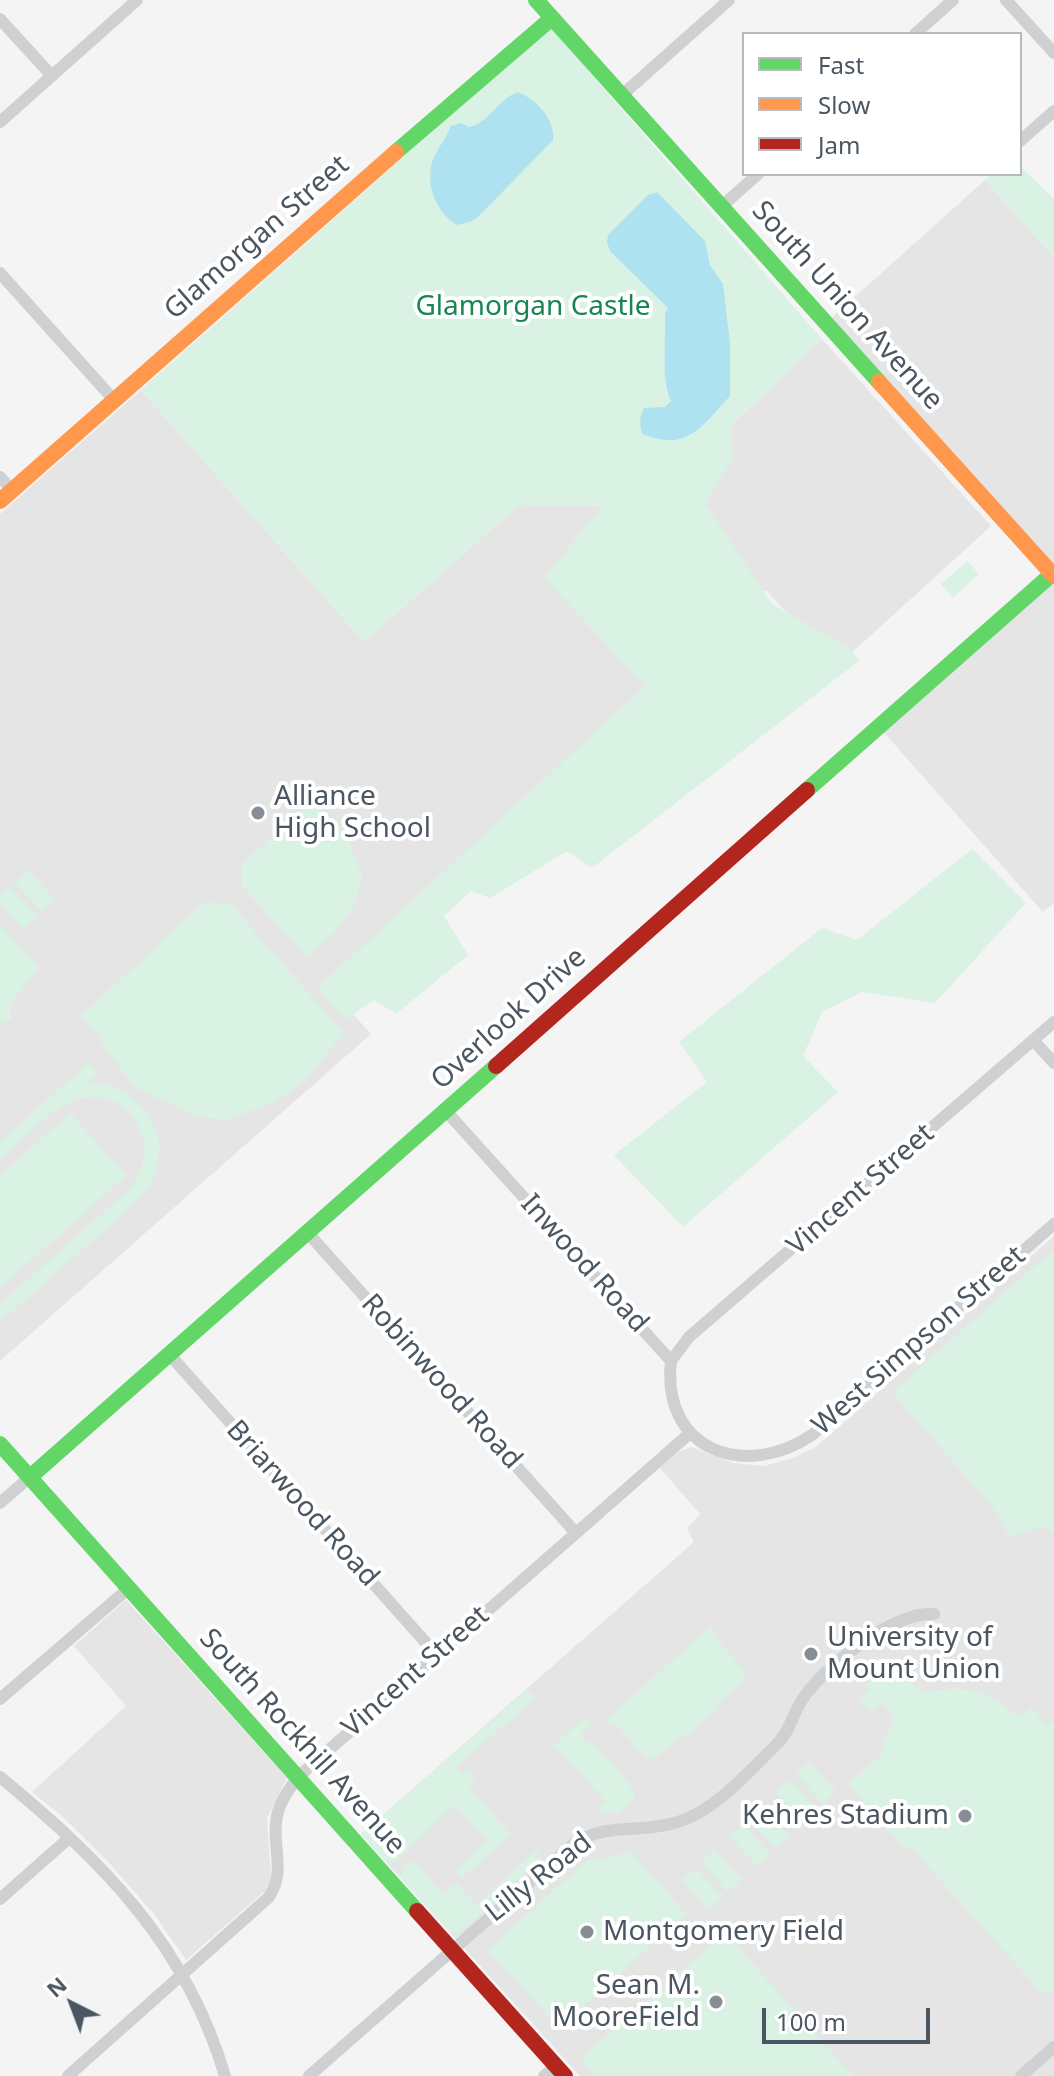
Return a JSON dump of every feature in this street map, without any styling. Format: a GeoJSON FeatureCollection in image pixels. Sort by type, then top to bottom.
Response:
{"type":"FeatureCollection","features":[{"type":"Feature","properties":{"kind":"street"},"geometry":{"type":"LineString","coordinates":[[0,122],[137,0]]}},
{"type":"Feature","properties":{"kind":"street","name":"South Union Avenue"},"geometry":{"type":"LineString","coordinates":[[536,0],[1053,575]]}},
{"type":"Feature","properties":{"kind":"street"},"geometry":{"type":"LineString","coordinates":[[622,95],[729,0]]}},
{"type":"Feature","properties":{"kind":"street"},"geometry":{"type":"LineString","coordinates":[[917,32],[953,0]]}},
{"type":"Feature","properties":{"kind":"street"},"geometry":{"type":"LineString","coordinates":[[1006,0],[1054,53]]}},
{"type":"Feature","properties":{"kind":"street","name":"Glamorgan Street"},"geometry":{"type":"LineString","coordinates":[[6,496],[463,91],[552,18]]}},
{"type":"Feature","properties":{"kind":"street"},"geometry":{"type":"LineString","coordinates":[[0,19],[52,76]]}},
{"type":"Feature","properties":{"kind":"street"},"geometry":{"type":"LineString","coordinates":[[1022,139],[1054,111]]}},
{"type":"Feature","properties":{"kind":"street"},"geometry":{"type":"LineString","coordinates":[[722,206],[756,176]]}},
{"type":"Feature","properties":{"kind":"street"},"geometry":{"type":"LineString","coordinates":[[0,273],[114,400]]}},
{"type":"Feature","properties":{"kind":"street"},"geometry":{"type":"LineString","coordinates":[[0,477],[6,496]]}},
{"type":"Feature","properties":{"kind":"street","name":"Overlook Drive"},"geometry":{"type":"LineString","coordinates":[[0,1503],[1053,575]]}},
{"type":"Feature","properties":{"kind":"street","name":"Vincent Street"},"geometry":{"type":"LineString","coordinates":[[671,1361],[689,1337],[1054,1022]]}},
{"type":"Feature","properties":{"kind":"street"},"geometry":{"type":"LineString","coordinates":[[1033,1040],[1054,1063]]}},
{"type":"Feature","properties":{"kind":"street","name":"Inwood Road"},"geometry":{"type":"LineString","coordinates":[[446,1111],[671,1361]]}},
{"type":"Feature","properties":{"kind":"street","name":"West Simpson Street"},"geometry":{"type":"LineString","coordinates":[[689,1434],[718,1451],[748,1457],[781,1450],[805,1440],[1054,1224]]}},
{"type":"Feature","properties":{"kind":"street","name":"Robinwood Road"},"geometry":{"type":"LineString","coordinates":[[307,1232],[575,1532]]}},
{"type":"Feature","properties":{"kind":"street","name":"Briarwood Road"},"geometry":{"type":"LineString","coordinates":[[169,1354],[436,1654]]}},
{"type":"Feature","properties":{"kind":"street"},"geometry":{"type":"LineString","coordinates":[[671,1361],[675,1403],[689,1434]]}},
{"type":"Feature","properties":{"kind":"street","name":"Vincent Street"},"geometry":{"type":"LineString","coordinates":[[68,2076],[256,1911],[274,1890],[279,1869],[276,1819],[282,1802],[298,1777],[689,1434]]}},
{"type":"Feature","properties":{"kind":"street","name":"South Rockhill Avenue"},"geometry":{"type":"LineString","coordinates":[[0,1444],[452,1950],[555,2073]]}},
{"type":"Feature","properties":{"kind":"street"},"geometry":{"type":"LineString","coordinates":[[0,1699],[129,1588]]}},
{"type":"Feature","properties":{"kind":"street","name":"Lilly Road"},"geometry":{"type":"LineString","coordinates":[[309,2076],[577,1841],[608,1829],[672,1824],[709,1806],[780,1741],[805,1695],[853,1648],[883,1631],[917,1617],[934,1614]]}},
{"type":"Feature","properties":{"kind":"street"},"geometry":{"type":"LineString","coordinates":[[0,1777],[69,1838],[138,1908],[183,1974],[207,2024],[225,2076]]}},
{"type":"Feature","properties":{"kind":"street"},"geometry":{"type":"LineString","coordinates":[[0,1899],[69,1838]]}},
{"type":"Feature","properties":{"kind":"street"},"geometry":{"type":"LineString","coordinates":[[1021,2076],[1054,2047]]}},
{"type":"Feature","properties":{"kind":"shaded area"},"geometry":{"type":"Polygon","coordinates":[[[985,180],[1054,257],[1054,573],[827,322],[985,180]]]}},
{"type":"Feature","properties":{"kind":"shaded area","name":"Alliance High School"},"geometry":{"type":"Polygon","coordinates":[[[822,339],[991,526],[836,667],[766,590],[745,607],[326,984],[371,1034],[0,1361],[0,514],[141,390],[364,642],[519,505],[646,506],[822,339]]]}},
{"type":"Feature","properties":{"kind":"shaded area"},"geometry":{"type":"Polygon","coordinates":[[[1054,576],[1054,903],[1043,912],[879,727],[1054,576]]]}},
{"type":"Feature","properties":{"kind":"shaded area","name":"University of Mount Union"},"geometry":{"type":"Polygon","coordinates":[[[1054,1236],[1054,2076],[580,2076],[361,1834],[694,1542],[687,1528],[700,1514],[659,1467],[691,1447],[733,1463],[764,1466],[793,1458],[816,1447],[1054,1236]]]}},
{"type":"Feature","properties":{"kind":"shaded area"},"geometry":{"type":"Polygon","coordinates":[[[126,1600],[287,1778],[267,1818],[271,1878],[265,1891],[186,1960],[154,1914],[109,1863],[62,1816],[32,1792],[126,1706],[74,1646],[126,1600]]]}},
{"type":"Feature","properties":{"kind":"green space","name":"Glamorgan Castle"},"geometry":{"type":"Polygon","coordinates":[[[550,27],[822,339],[731,425],[733,457],[705,503],[772,604],[847,647],[860,660],[592,868],[567,851],[490,898],[471,891],[444,916],[468,955],[396,1014],[374,1000],[345,1020],[317,988],[645,686],[544,578],[602,506],[519,505],[364,642],[141,390],[550,27]]]}},
{"type":"Feature","properties":{"kind":"green space"},"geometry":{"type":"Polygon","coordinates":[[[1022,168],[1054,199],[1054,257],[985,180],[989,177],[1022,176],[1022,168]]]}},
{"type":"Feature","properties":{"kind":"green space"},"geometry":{"type":"Polygon","coordinates":[[[967,561],[979,574],[953,598],[941,584],[967,561]]]}},
{"type":"Feature","properties":{"kind":"green space"},"geometry":{"type":"Polygon","coordinates":[[[313,800],[347,835],[362,877],[352,909],[337,930],[308,958],[241,885],[242,864],[313,800]]]}},
{"type":"Feature","properties":{"kind":"green space"},"geometry":{"type":"Polygon","coordinates":[[[972,849],[1026,903],[935,1003],[862,992],[822,1012],[803,1056],[838,1092],[683,1227],[614,1155],[707,1082],[679,1042],[822,928],[857,940],[972,849]]]}},
{"type":"Feature","properties":{"kind":"green space"},"geometry":{"type":"Polygon","coordinates":[[[29,870],[55,900],[42,912],[15,883],[29,870]]]}},
{"type":"Feature","properties":{"kind":"green space"},"geometry":{"type":"Polygon","coordinates":[[[10,887],[37,916],[23,929],[0,903],[0,896],[10,887]]]}},
{"type":"Feature","properties":{"kind":"green space"},"geometry":{"type":"Polygon","coordinates":[[[204,902],[231,904],[344,1034],[302,1083],[273,1103],[226,1120],[196,1116],[136,1088],[105,1049],[97,1032],[81,1016],[204,902]]]}},
{"type":"Feature","properties":{"kind":"green space"},"geometry":{"type":"Polygon","coordinates":[[[0,925],[39,967],[9,1006],[12,1018],[0,1024],[0,925]]]}},
{"type":"Feature","properties":{"kind":"green space"},"geometry":{"type":"Polygon","coordinates":[[[89,1062],[98,1073],[88,1083],[107,1084],[126,1092],[149,1114],[160,1144],[155,1176],[137,1202],[0,1322],[0,1304],[127,1191],[138,1175],[144,1158],[138,1125],[128,1111],[115,1102],[98,1097],[78,1099],[58,1109],[0,1160],[0,1142],[89,1062]]]}},
{"type":"Feature","properties":{"kind":"green space"},"geometry":{"type":"Polygon","coordinates":[[[70,1113],[127,1175],[0,1288],[0,1176],[70,1113]]]}},
{"type":"Feature","properties":{"kind":"green space"},"geometry":{"type":"Polygon","coordinates":[[[1054,1249],[1054,1536],[1045,1526],[1009,1537],[994,1509],[892,1392],[1054,1249]]]}},
{"type":"Feature","properties":{"kind":"green space"},"geometry":{"type":"Polygon","coordinates":[[[710,1627],[716,1633],[714,1636],[746,1672],[743,1676],[745,1679],[685,1737],[682,1734],[654,1759],[651,1757],[648,1760],[615,1723],[612,1725],[607,1719],[710,1627]]]}},
{"type":"Feature","properties":{"kind":"green space","name":"Kehres Stadium"},"geometry":{"type":"Polygon","coordinates":[[[892,1661],[920,1692],[952,1689],[976,1692],[998,1701],[1016,1716],[1031,1707],[1047,1725],[1054,1720],[1054,1993],[1041,1992],[912,1849],[905,1848],[848,1784],[882,1754],[885,1736],[894,1722],[893,1715],[881,1703],[870,1712],[859,1699],[870,1689],[866,1684],[892,1661]]]}},
{"type":"Feature","properties":{"kind":"green space"},"geometry":{"type":"Polygon","coordinates":[[[527,1690],[535,1698],[456,1767],[461,1774],[467,1770],[475,1779],[469,1786],[510,1834],[461,1879],[455,1870],[487,1840],[454,1805],[395,1862],[385,1861],[361,1834],[527,1690]]]}},
{"type":"Feature","properties":{"kind":"green space"},"geometry":{"type":"Polygon","coordinates":[[[584,1718],[592,1724],[581,1734],[586,1742],[593,1743],[627,1781],[636,1797],[619,1812],[604,1813],[598,1807],[605,1801],[556,1747],[548,1751],[582,1720],[586,1721],[584,1718]]]}},
{"type":"Feature","properties":{"kind":"green space"},"geometry":{"type":"Polygon","coordinates":[[[809,1762],[836,1791],[823,1804],[796,1774],[809,1762]]]}},
{"type":"Feature","properties":{"kind":"green space"},"geometry":{"type":"Polygon","coordinates":[[[790,1780],[818,1809],[804,1821],[776,1792],[790,1780]]]}},
{"type":"Feature","properties":{"kind":"green space"},"geometry":{"type":"Polygon","coordinates":[[[762,1806],[789,1835],[775,1848],[748,1819],[762,1806]]]}},
{"type":"Feature","properties":{"kind":"green space"},"geometry":{"type":"Polygon","coordinates":[[[743,1824],[770,1854],[757,1866],[729,1836],[743,1824]]]}},
{"type":"Feature","properties":{"kind":"green space"},"geometry":{"type":"Polygon","coordinates":[[[537,1850],[541,1859],[459,1933],[450,1932],[400,1877],[404,1866],[413,1860],[443,1894],[457,1883],[476,1905],[537,1850]]]}},
{"type":"Feature","properties":{"kind":"green space"},"geometry":{"type":"Polygon","coordinates":[[[714,1850],[742,1879],[728,1892],[701,1862],[714,1850]]]}},
{"type":"Feature","properties":{"kind":"green space","name":"Montgomery Field"},"geometry":{"type":"Polygon","coordinates":[[[631,1852],[686,1914],[559,2028],[488,1950],[585,1862],[631,1852]]]}},
{"type":"Feature","properties":{"kind":"green space"},"geometry":{"type":"Polygon","coordinates":[[[696,1868],[723,1897],[709,1909],[682,1880],[696,1868]]]}},
{"type":"Feature","properties":{"kind":"green space","name":"Sean M. MooreField"},"geometry":{"type":"Polygon","coordinates":[[[731,1939],[853,2076],[595,2076],[581,2058],[710,1945],[731,1939]]]}},
{"type":"Feature","properties":{"kind":"water"},"geometry":{"type":"Polygon","coordinates":[[[518,92],[543,111],[551,125],[553,140],[478,217],[456,225],[444,214],[432,192],[430,176],[434,157],[451,126],[461,123],[469,127],[476,125],[518,92]]]}},
{"type":"Feature","properties":{"kind":"water"},"geometry":{"type":"Polygon","coordinates":[[[657,192],[705,241],[710,265],[723,284],[730,344],[730,396],[692,434],[671,440],[642,434],[640,424],[644,408],[665,407],[671,401],[665,371],[665,314],[668,308],[610,251],[607,242],[608,235],[648,195],[657,192]]]}},
{"type":"Feature","properties":{"kind":"traffic: fast"},"geometry":{"type":"LineString","coordinates":[[536,0],[879,382]]}},
{"type":"Feature","properties":{"kind":"traffic: fast"},"geometry":{"type":"LineString","coordinates":[[396,152],[552,18]]}},
{"type":"Feature","properties":{"kind":"traffic: fast"},"geometry":{"type":"LineString","coordinates":[[807,790],[1052,574]]}},
{"type":"Feature","properties":{"kind":"traffic: fast"},"geometry":{"type":"LineString","coordinates":[[30,1477],[496,1066]]}},
{"type":"Feature","properties":{"kind":"traffic: fast"},"geometry":{"type":"LineString","coordinates":[[0,1444],[417,1911]]}},
{"type":"Feature","properties":{"kind":"traffic: slow"},"geometry":{"type":"LineString","coordinates":[[0,501],[396,152]]}},
{"type":"Feature","properties":{"kind":"traffic: slow"},"geometry":{"type":"LineString","coordinates":[[879,382],[1054,576]]}},
{"type":"Feature","properties":{"kind":"traffic: jam"},"geometry":{"type":"LineString","coordinates":[[496,1066],[807,790]]}},
{"type":"Feature","properties":{"kind":"traffic: jam"},"geometry":{"type":"LineString","coordinates":[[417,1911],[565,2076]]}},
{"type":"Feature","properties":{"kind":"place","name":"Alliance High School"},"geometry":{"type":"Point","coordinates":[258,813]}},
{"type":"Feature","properties":{"kind":"place","name":"University of Mount Union"},"geometry":{"type":"Point","coordinates":[811,1654]}},
{"type":"Feature","properties":{"kind":"place","name":"Kehres Stadium"},"geometry":{"type":"Point","coordinates":[965,1816]}},
{"type":"Feature","properties":{"kind":"place","name":"Montgomery Field"},"geometry":{"type":"Point","coordinates":[587,1932]}},
{"type":"Feature","properties":{"kind":"place","name":"Sean M. MooreField"},"geometry":{"type":"Point","coordinates":[716,2002]}}]}
